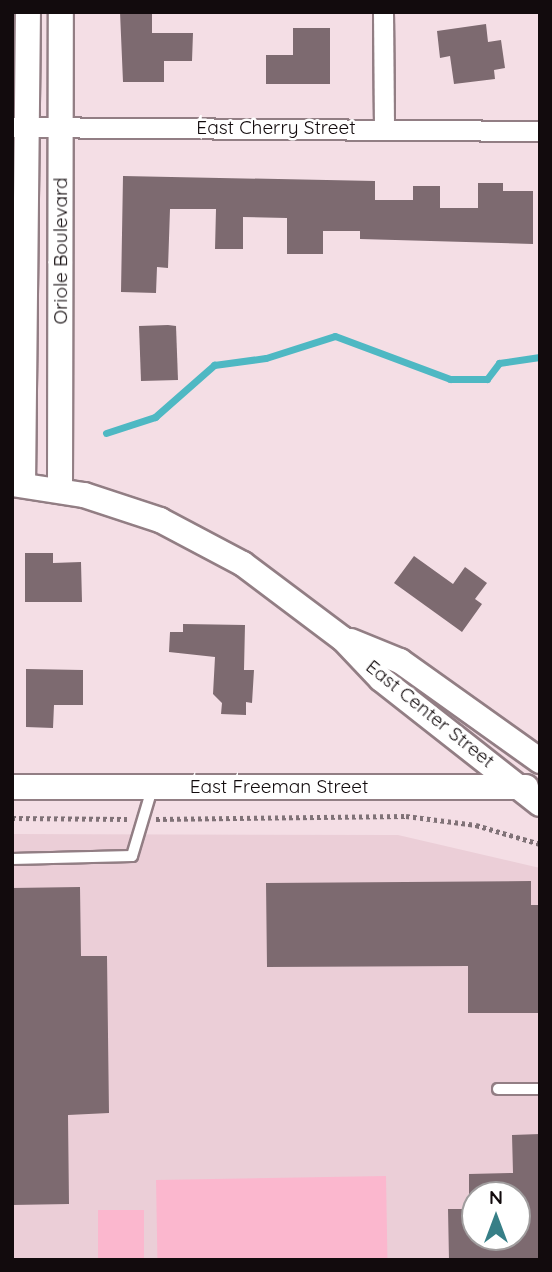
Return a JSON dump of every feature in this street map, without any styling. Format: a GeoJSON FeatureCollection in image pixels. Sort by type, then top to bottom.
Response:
{"type":"FeatureCollection","features":[{"type":"Feature","properties":{"kind":"street","name":"Oriole Boulevard"},"geometry":{"type":"LineString","coordinates":[[18,484],[19,127],[28,12]]}},
{"type":"Feature","properties":{"kind":"street","name":"Oriole Boulevard"},"geometry":{"type":"LineString","coordinates":[[60,490],[61,12]]}},
{"type":"Feature","properties":{"kind":"street"},"geometry":{"type":"LineString","coordinates":[[383,12],[384,129]]}},
{"type":"Feature","properties":{"kind":"street","name":"East Cherry Street"},"geometry":{"type":"LineString","coordinates":[[19,127],[540,131]]}},
{"type":"Feature","properties":{"kind":"street","name":"East Center Street"},"geometry":{"type":"LineString","coordinates":[[18,484],[60,490],[160,520],[243,564],[344,639],[381,679],[530,787]]}},
{"type":"Feature","properties":{"kind":"street","name":"East Center Street"},"geometry":{"type":"LineString","coordinates":[[344,639],[400,661],[540,761]]}},
{"type":"Feature","properties":{"kind":"street","name":"East Freeman Street"},"geometry":{"type":"LineString","coordinates":[[12,787],[530,787]]}},
{"type":"Feature","properties":{"kind":"street"},"geometry":{"type":"LineString","coordinates":[[530,787],[540,804]]}},
{"type":"Feature","properties":{"kind":"lane"},"geometry":{"type":"LineString","coordinates":[[12,859],[124,859],[139,848],[153,787]]}},
{"type":"Feature","properties":{"kind":"lane"},"geometry":{"type":"LineString","coordinates":[[498,1089],[540,1089]]}},
{"type":"Feature","properties":{"kind":"path"},"geometry":{"type":"LineString","coordinates":[[12,818],[145,819],[206,823],[218,818],[407,817],[476,825],[540,844]]}},
{"type":"Feature","properties":{"kind":"shaded area"},"geometry":{"type":"Polygon","coordinates":[[[12,834],[398,835],[540,868],[540,1260],[12,1260],[12,834]]]}},
{"type":"Feature","properties":{"kind":"shaded area"},"geometry":{"type":"Polygon","coordinates":[[[386,1176],[387,1260],[157,1260],[156,1180],[386,1176]]]}},
{"type":"Feature","properties":{"kind":"shaded area"},"geometry":{"type":"Polygon","coordinates":[[[98,1210],[144,1210],[144,1260],[98,1260],[98,1210]]]}},
{"type":"Feature","properties":{"kind":"building"},"geometry":{"type":"Polygon","coordinates":[[[120,12],[152,12],[152,33],[193,33],[192,61],[164,61],[164,82],[123,82],[120,12]]]}},
{"type":"Feature","properties":{"kind":"building"},"geometry":{"type":"Polygon","coordinates":[[[486,24],[488,42],[501,40],[505,68],[494,70],[495,79],[454,84],[450,56],[440,58],[437,31],[486,24]]]}},
{"type":"Feature","properties":{"kind":"building"},"geometry":{"type":"Polygon","coordinates":[[[293,28],[330,28],[330,84],[266,84],[266,55],[293,55],[293,28]]]}},
{"type":"Feature","properties":{"kind":"building"},"geometry":{"type":"Polygon","coordinates":[[[123,176],[375,181],[375,200],[413,200],[413,186],[440,186],[440,208],[478,208],[478,183],[503,183],[503,191],[533,191],[533,244],[360,239],[360,231],[323,231],[323,254],[287,254],[287,218],[243,217],[243,249],[215,249],[216,209],[170,209],[168,268],[157,267],[156,293],[121,292],[123,176]]]}},
{"type":"Feature","properties":{"kind":"building"},"geometry":{"type":"Polygon","coordinates":[[[139,326],[176,326],[178,380],[141,381],[139,326]]]}},
{"type":"Feature","properties":{"kind":"building"},"geometry":{"type":"Polygon","coordinates":[[[25,553],[53,553],[53,563],[81,562],[82,602],[25,602],[25,553]]]}},
{"type":"Feature","properties":{"kind":"building"},"geometry":{"type":"Polygon","coordinates":[[[414,556],[453,584],[465,567],[487,583],[475,599],[482,604],[462,632],[394,583],[414,556]]]}},
{"type":"Feature","properties":{"kind":"building"},"geometry":{"type":"Polygon","coordinates":[[[183,624],[245,625],[244,670],[254,670],[252,703],[246,702],[246,715],[221,714],[222,703],[213,694],[215,657],[169,652],[170,632],[183,632],[183,624]]]}},
{"type":"Feature","properties":{"kind":"building"},"geometry":{"type":"Polygon","coordinates":[[[26,669],[83,670],[83,705],[54,705],[53,728],[26,727],[26,669]]]}},
{"type":"Feature","properties":{"kind":"building"},"geometry":{"type":"Polygon","coordinates":[[[531,881],[531,905],[540,905],[540,1013],[468,1013],[468,966],[267,967],[266,883],[531,881]]]}},
{"type":"Feature","properties":{"kind":"building"},"geometry":{"type":"Polygon","coordinates":[[[80,887],[81,956],[107,956],[109,1113],[68,1115],[69,1204],[12,1205],[12,888],[80,887]]]}},
{"type":"Feature","properties":{"kind":"building"},"geometry":{"type":"Polygon","coordinates":[[[540,1134],[540,1260],[449,1260],[448,1209],[461,1209],[461,1251],[531,1251],[531,1181],[469,1181],[469,1174],[513,1173],[512,1135],[540,1134]]]}},
{"type":"Feature","properties":{"kind":"waterway"},"geometry":{"type":"LineString","coordinates":[[106,433],[155,417],[214,365],[266,358],[335,336],[450,379],[487,379],[499,363],[540,357]]}}]}
